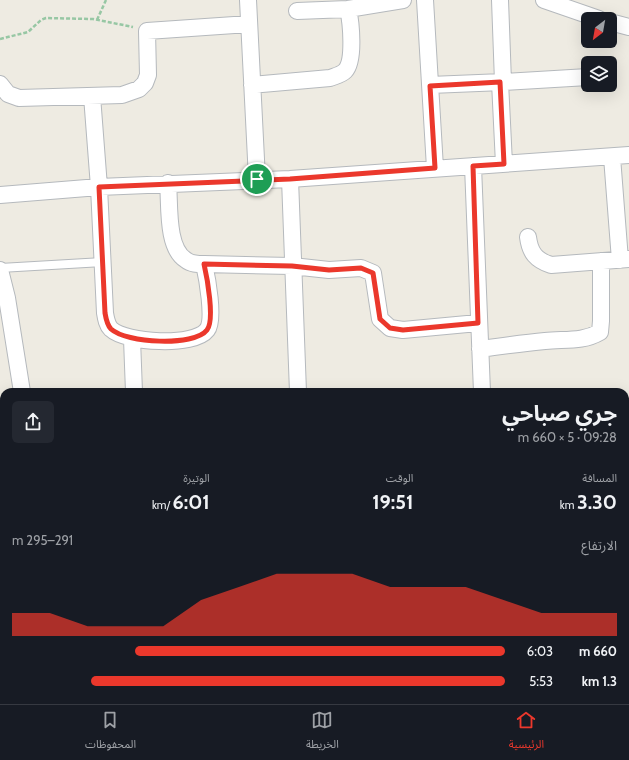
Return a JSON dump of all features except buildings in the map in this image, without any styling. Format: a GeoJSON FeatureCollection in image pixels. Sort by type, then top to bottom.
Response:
{"type":"FeatureCollection","features":[{"type":"Feature","properties":{"kind":"street"},"geometry":{"type":"LineString","coordinates":[[248,0],[257,179]]}},
{"type":"Feature","properties":{"kind":"street"},"geometry":{"type":"LineString","coordinates":[[297,11],[348,9],[403,0]]}},
{"type":"Feature","properties":{"kind":"street"},"geometry":{"type":"LineString","coordinates":[[425,0],[435,168]]}},
{"type":"Feature","properties":{"kind":"street"},"geometry":{"type":"LineString","coordinates":[[500,0],[504,164]]}},
{"type":"Feature","properties":{"kind":"street"},"geometry":{"type":"LineString","coordinates":[[544,0],[581,13]]}},
{"type":"Feature","properties":{"kind":"street"},"geometry":{"type":"LineString","coordinates":[[252,85],[330,78],[346,70],[350,59],[350,24],[348,9]]}},
{"type":"Feature","properties":{"kind":"street"},"geometry":{"type":"LineString","coordinates":[[0,84],[8,94],[19,98],[122,95],[139,89],[145,84],[148,76],[147,31],[249,24]]}},
{"type":"Feature","properties":{"kind":"street"},"geometry":{"type":"LineString","coordinates":[[617,24],[629,27]]}},
{"type":"Feature","properties":{"kind":"street"},"geometry":{"type":"LineString","coordinates":[[430,86],[581,77]]}},
{"type":"Feature","properties":{"kind":"street"},"geometry":{"type":"LineString","coordinates":[[92,96],[107,322],[111,329],[118,334],[132,339],[183,341],[193,339],[207,330],[210,323],[208,284],[204,264]]}},
{"type":"Feature","properties":{"kind":"street"},"geometry":{"type":"LineString","coordinates":[[0,195],[168,183],[290,179],[629,155]]}},
{"type":"Feature","properties":{"kind":"street"},"geometry":{"type":"LineString","coordinates":[[528,237],[529,248],[532,254],[541,262],[551,265],[624,259],[612,157]]}},
{"type":"Feature","properties":{"kind":"street"},"geometry":{"type":"LineString","coordinates":[[473,166],[478,323],[482,388]]}},
{"type":"Feature","properties":{"kind":"street"},"geometry":{"type":"LineString","coordinates":[[290,179],[292,266],[298,388]]}},
{"type":"Feature","properties":{"kind":"street"},"geometry":{"type":"LineString","coordinates":[[168,183],[171,234],[175,248],[186,260],[192,263],[292,266],[329,270],[361,268],[369,270],[373,273],[380,319],[390,328],[403,330],[478,323]]}},
{"type":"Feature","properties":{"kind":"street"},"geometry":{"type":"LineString","coordinates":[[480,349],[547,341],[576,340],[600,332],[601,261]]}},
{"type":"Feature","properties":{"kind":"street"},"geometry":{"type":"LineString","coordinates":[[0,269],[5,320],[21,388]]}},
{"type":"Feature","properties":{"kind":"street"},"geometry":{"type":"LineString","coordinates":[[132,339],[134,388]]}},
{"type":"Feature","properties":{"kind":"lane"},"geometry":{"type":"LineString","coordinates":[[0,269],[103,262]]}},
{"type":"Feature","properties":{"kind":"path"},"geometry":{"type":"LineString","coordinates":[[97,20],[106,0]]}},
{"type":"Feature","properties":{"kind":"path"},"geometry":{"type":"LineString","coordinates":[[0,39],[28,32],[41,20],[46,18],[97,20],[147,31]]}},
{"type":"Feature","properties":{"kind":"route"},"geometry":{"type":"LineString","coordinates":[[500,82],[504,164],[473,166],[478,323],[403,330],[390,328],[380,319],[373,273],[365,268],[329,270],[292,266],[204,264],[208,284],[210,323],[207,330],[200,336],[183,341],[132,339],[118,334],[111,329],[107,322],[105,313],[99,187],[257,179],[290,179],[435,168],[430,86],[500,82]]}}]}
